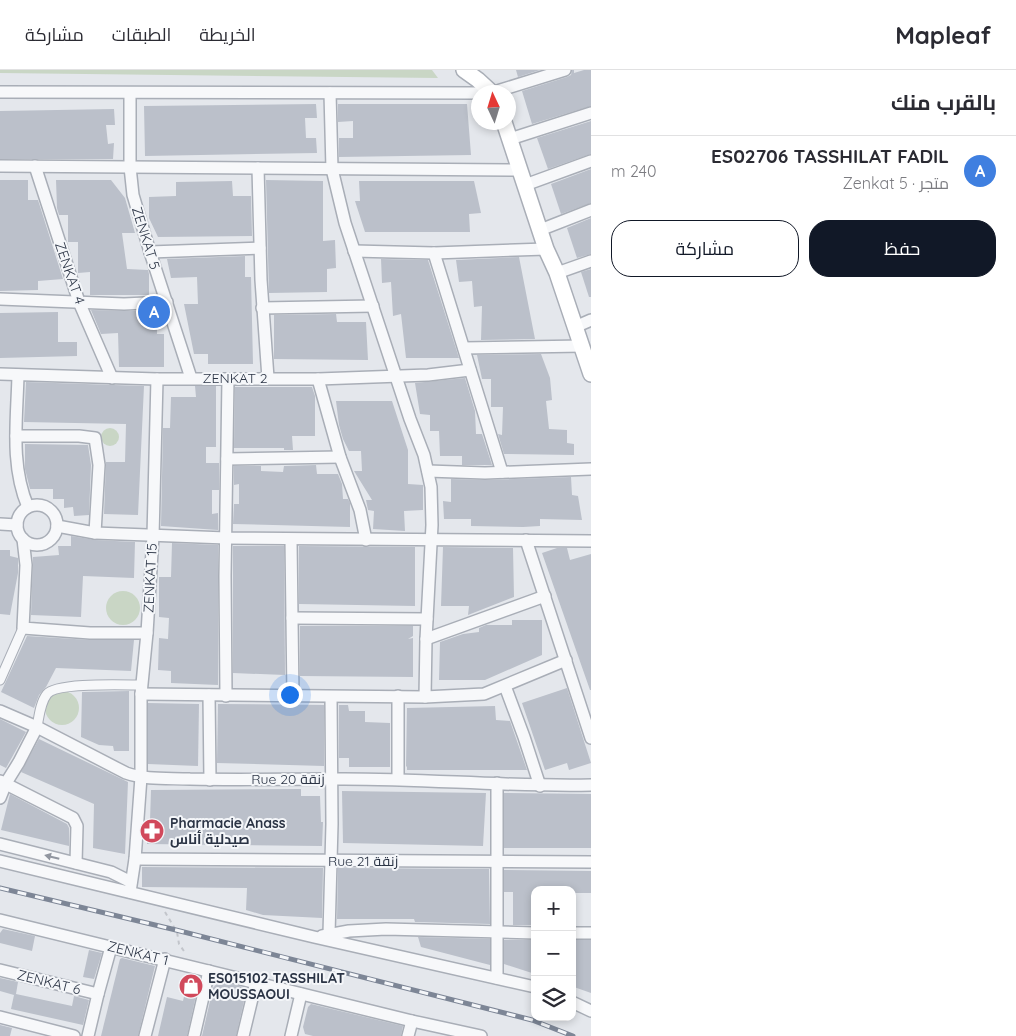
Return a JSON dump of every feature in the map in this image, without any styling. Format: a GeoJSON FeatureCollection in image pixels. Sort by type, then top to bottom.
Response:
{"type":"FeatureCollection","features":[{"type":"Feature","properties":{"kind":"main road"},"geometry":{"type":"LineString","coordinates":[[464,70],[478,81]]}},
{"type":"Feature","properties":{"kind":"main road"},"geometry":{"type":"LineString","coordinates":[[507,130],[546,249],[557,273],[591,374]]}},
{"type":"Feature","properties":{"kind":"street"},"geometry":{"type":"LineString","coordinates":[[515,85],[563,70]]}},
{"type":"Feature","properties":{"kind":"street"},"geometry":{"type":"LineString","coordinates":[[0,92],[330,93],[478,81]]}},
{"type":"Feature","properties":{"kind":"street","name":"ZENKAT 5"},"geometry":{"type":"LineString","coordinates":[[130,92],[130,167],[133,195],[191,378]]}},
{"type":"Feature","properties":{"kind":"street"},"geometry":{"type":"LineString","coordinates":[[330,93],[332,169],[345,223],[428,470],[432,507],[432,541],[426,639],[425,697]]}},
{"type":"Feature","properties":{"kind":"street"},"geometry":{"type":"LineString","coordinates":[[510,139],[591,113]]}},
{"type":"Feature","properties":{"kind":"street"},"geometry":{"type":"LineString","coordinates":[[0,166],[332,169],[522,177],[591,161]]}},
{"type":"Feature","properties":{"kind":"street","name":"ZENKAT 4"},"geometry":{"type":"LineString","coordinates":[[35,166],[79,302],[112,378]]}},
{"type":"Feature","properties":{"kind":"street"},"geometry":{"type":"LineString","coordinates":[[258,168],[262,308],[268,378]]}},
{"type":"Feature","properties":{"kind":"street"},"geometry":{"type":"LineString","coordinates":[[540,230],[591,210]]}},
{"type":"Feature","properties":{"kind":"street"},"geometry":{"type":"LineString","coordinates":[[150,252],[260,248]]}},
{"type":"Feature","properties":{"kind":"street"},"geometry":{"type":"LineString","coordinates":[[354,251],[434,252],[546,249]]}},
{"type":"Feature","properties":{"kind":"street"},"geometry":{"type":"LineString","coordinates":[[434,252],[502,472]]}},
{"type":"Feature","properties":{"kind":"street"},"geometry":{"type":"LineString","coordinates":[[557,273],[591,261]]}},
{"type":"Feature","properties":{"kind":"street"},"geometry":{"type":"LineString","coordinates":[[0,299],[124,304],[167,302]]}},
{"type":"Feature","properties":{"kind":"street"},"geometry":{"type":"LineString","coordinates":[[262,308],[372,306]]}},
{"type":"Feature","properties":{"kind":"street"},"geometry":{"type":"LineString","coordinates":[[576,326],[591,320]]}},
{"type":"Feature","properties":{"kind":"street"},"geometry":{"type":"LineString","coordinates":[[464,348],[583,346]]}},
{"type":"Feature","properties":{"kind":"street","name":"ZENKAT 2"},"geometry":{"type":"LineString","coordinates":[[0,374],[157,379],[318,379],[396,376],[470,370]]}},
{"type":"Feature","properties":{"kind":"street"},"geometry":{"type":"LineString","coordinates":[[18,375],[17,470],[28,507]]}},
{"type":"Feature","properties":{"kind":"street","name":"ZENKAT 15"},"geometry":{"type":"LineString","coordinates":[[131,887],[141,777],[141,689],[147,633],[153,536],[157,379]]}},
{"type":"Feature","properties":{"kind":"street"},"geometry":{"type":"LineString","coordinates":[[226,696],[228,379]]}},
{"type":"Feature","properties":{"kind":"street"},"geometry":{"type":"LineString","coordinates":[[318,379],[340,457],[360,510],[366,540]]}},
{"type":"Feature","properties":{"kind":"street"},"geometry":{"type":"LineString","coordinates":[[16,436],[79,436],[95,438],[98,466],[95,533]]}},
{"type":"Feature","properties":{"kind":"street"},"geometry":{"type":"LineString","coordinates":[[227,459],[340,457]]}},
{"type":"Feature","properties":{"kind":"street"},"geometry":{"type":"LineString","coordinates":[[428,470],[486,473],[591,469]]}},
{"type":"Feature","properties":{"kind":"street"},"geometry":{"type":"LineString","coordinates":[[0,680],[23,628],[26,565],[23,540],[17,525],[18,518],[28,507],[38,505],[48,509],[54,516],[56,526],[53,536],[44,543],[33,544],[23,540]]}},
{"type":"Feature","properties":{"kind":"street"},"geometry":{"type":"LineString","coordinates":[[0,524],[17,525]]}},
{"type":"Feature","properties":{"kind":"street"},"geometry":{"type":"LineString","coordinates":[[56,526],[95,533],[153,536],[291,540],[526,540],[591,542]]}},
{"type":"Feature","properties":{"kind":"street"},"geometry":{"type":"LineString","coordinates":[[291,540],[293,697]]}},
{"type":"Feature","properties":{"kind":"street"},"geometry":{"type":"LineString","coordinates":[[526,540],[591,738]]}},
{"type":"Feature","properties":{"kind":"street"},"geometry":{"type":"LineString","coordinates":[[426,639],[545,596]]}},
{"type":"Feature","properties":{"kind":"street"},"geometry":{"type":"LineString","coordinates":[[292,618],[427,619]]}},
{"type":"Feature","properties":{"kind":"street"},"geometry":{"type":"LineString","coordinates":[[23,628],[90,633],[147,633]]}},
{"type":"Feature","properties":{"kind":"street"},"geometry":{"type":"LineString","coordinates":[[0,798],[3,782],[19,762],[37,728],[47,693],[60,687],[82,686],[141,689],[209,696],[471,696],[484,694],[566,660]]}},
{"type":"Feature","properties":{"kind":"street"},"geometry":{"type":"LineString","coordinates":[[504,686],[524,737],[540,786]]}},
{"type":"Feature","properties":{"kind":"street"},"geometry":{"type":"LineString","coordinates":[[209,696],[210,780]]}},
{"type":"Feature","properties":{"kind":"street"},"geometry":{"type":"LineString","coordinates":[[398,696],[398,779]]}},
{"type":"Feature","properties":{"kind":"street"},"geometry":{"type":"LineString","coordinates":[[328,934],[331,861],[331,697]]}},
{"type":"Feature","properties":{"kind":"street","name":"Rue 20 زنقة"},"geometry":{"type":"LineString","coordinates":[[0,710],[126,773],[141,777],[210,780],[398,779],[540,786],[591,785]]}},
{"type":"Feature","properties":{"kind":"street"},"geometry":{"type":"LineString","coordinates":[[3,782],[67,814],[76,821],[78,826],[76,863]]}},
{"type":"Feature","properties":{"kind":"street"},"geometry":{"type":"LineString","coordinates":[[497,783],[497,978]]}},
{"type":"Feature","properties":{"kind":"street"},"geometry":{"type":"LineString","coordinates":[[0,844],[111,872],[131,887],[157,899],[531,986]]}},
{"type":"Feature","properties":{"kind":"street","name":"Rue 21 زنقة"},"geometry":{"type":"LineString","coordinates":[[135,859],[591,862]]}},
{"type":"Feature","properties":{"kind":"street"},"geometry":{"type":"LineString","coordinates":[[0,860],[131,887]]}},
{"type":"Feature","properties":{"kind":"street","name":"ZENKAT 1"},"geometry":{"type":"LineString","coordinates":[[0,920],[165,959],[462,1034],[480,1036]]}},
{"type":"Feature","properties":{"kind":"street"},"geometry":{"type":"LineString","coordinates":[[314,937],[349,931],[386,929],[531,933]]}},
{"type":"Feature","properties":{"kind":"street"},"geometry":{"type":"LineString","coordinates":[[576,933],[591,934]]}},
{"type":"Feature","properties":{"kind":"street"},"geometry":{"type":"LineString","coordinates":[[88,1036],[111,947]]}},
{"type":"Feature","properties":{"kind":"street"},"geometry":{"type":"LineString","coordinates":[[145,1036],[165,959]]}},
{"type":"Feature","properties":{"kind":"street","name":"ZENKAT 6"},"geometry":{"type":"LineString","coordinates":[[0,970],[98,994]]}},
{"type":"Feature","properties":{"kind":"street"},"geometry":{"type":"LineString","coordinates":[[194,1036],[209,971]]}},
{"type":"Feature","properties":{"kind":"street"},"geometry":{"type":"LineString","coordinates":[[243,1036],[256,982]]}},
{"type":"Feature","properties":{"kind":"street"},"geometry":{"type":"LineString","coordinates":[[291,1036],[301,994]]}},
{"type":"Feature","properties":{"kind":"street"},"geometry":{"type":"LineString","coordinates":[[576,1004],[591,1011]]}},
{"type":"Feature","properties":{"kind":"street"},"geometry":{"type":"LineString","coordinates":[[0,1017],[39,1032],[74,1036]]}},
{"type":"Feature","properties":{"kind":"street"},"geometry":{"type":"LineString","coordinates":[[408,1036],[412,1021]]}},
{"type":"Feature","properties":{"kind":"path"},"geometry":{"type":"LineString","coordinates":[[157,899],[177,932],[180,946],[197,967]]}},
{"type":"Feature","properties":{"kind":"green space"},"geometry":{"type":"Polygon","coordinates":[[[0,70],[432,70],[438,78],[0,73],[0,70]]]}},
{"type":"Feature","properties":{"kind":"green space"},"geometry":{"type":"Polygon","coordinates":[[[110,428],[116,431],[119,437],[116,443],[110,446],[104,443],[101,437],[104,431],[110,428]]]}},
{"type":"Feature","properties":{"kind":"green space"},"geometry":{"type":"Polygon","coordinates":[[[123,591],[130,592],[135,596],[139,601],[139,615],[135,620],[130,624],[123,625],[116,624],[111,620],[107,615],[106,608],[107,601],[111,596],[116,592],[123,591]]]}},
{"type":"Feature","properties":{"kind":"green space"},"geometry":{"type":"Polygon","coordinates":[[[62,691],[74,696],[79,708],[74,720],[62,725],[50,720],[45,708],[50,696],[62,691]]]}},
{"type":"Feature","properties":{"kind":"building"},"geometry":{"type":"Polygon","coordinates":[[[516,70],[540,70],[518,77],[516,70]]]}},
{"type":"Feature","properties":{"kind":"building"},"geometry":{"type":"Polygon","coordinates":[[[572,70],[574,70],[574,73],[591,70],[591,106],[532,124],[522,91],[567,77],[571,75],[572,70]]]}},
{"type":"Feature","properties":{"kind":"building"},"geometry":{"type":"Polygon","coordinates":[[[316,104],[317,118],[305,118],[306,138],[316,138],[317,153],[145,156],[144,106],[316,104]]]}},
{"type":"Feature","properties":{"kind":"building"},"geometry":{"type":"Polygon","coordinates":[[[338,104],[467,104],[471,155],[339,157],[339,138],[353,138],[353,121],[338,122],[338,104]]]}},
{"type":"Feature","properties":{"kind":"building"},"geometry":{"type":"Polygon","coordinates":[[[114,109],[115,125],[106,125],[108,144],[114,143],[113,159],[0,159],[0,111],[114,109]]]}},
{"type":"Feature","properties":{"kind":"building"},"geometry":{"type":"Polygon","coordinates":[[[591,121],[591,154],[548,169],[537,138],[591,121]]]}},
{"type":"Feature","properties":{"kind":"building"},"geometry":{"type":"Polygon","coordinates":[[[591,169],[591,203],[561,214],[551,184],[591,169]]]}},
{"type":"Feature","properties":{"kind":"building"},"geometry":{"type":"Polygon","coordinates":[[[0,180],[28,180],[28,200],[38,200],[63,279],[38,281],[38,290],[0,291],[0,180]]]}},
{"type":"Feature","properties":{"kind":"building"},"geometry":{"type":"Polygon","coordinates":[[[56,180],[111,180],[125,198],[135,233],[122,233],[127,269],[148,270],[149,295],[90,295],[90,272],[78,273],[78,242],[68,242],[68,215],[59,215],[56,180]]]}},
{"type":"Feature","properties":{"kind":"building"},"geometry":{"type":"Polygon","coordinates":[[[266,180],[323,181],[323,241],[335,240],[336,268],[327,269],[327,292],[269,293],[266,180]]]}},
{"type":"Feature","properties":{"kind":"building"},"geometry":{"type":"Polygon","coordinates":[[[232,181],[233,196],[251,196],[252,236],[158,237],[149,218],[149,197],[176,196],[176,182],[232,181]]]}},
{"type":"Feature","properties":{"kind":"building"},"geometry":{"type":"Polygon","coordinates":[[[359,181],[474,181],[481,213],[469,214],[470,232],[365,232],[355,201],[360,201],[359,181]]]}},
{"type":"Feature","properties":{"kind":"building"},"geometry":{"type":"Polygon","coordinates":[[[591,218],[591,254],[577,258],[567,228],[591,218]]]}},
{"type":"Feature","properties":{"kind":"building"},"geometry":{"type":"Polygon","coordinates":[[[245,256],[245,277],[251,277],[253,364],[208,364],[208,354],[194,354],[184,304],[198,304],[197,277],[171,278],[167,259],[245,256]]]}},
{"type":"Feature","properties":{"kind":"building"},"geometry":{"type":"Polygon","coordinates":[[[519,257],[535,339],[481,340],[482,306],[474,307],[472,281],[459,282],[456,260],[519,257]]]}},
{"type":"Feature","properties":{"kind":"building"},"geometry":{"type":"Polygon","coordinates":[[[381,259],[428,260],[459,358],[406,358],[401,314],[393,316],[391,282],[382,283],[381,259]]]}},
{"type":"Feature","properties":{"kind":"building"},"geometry":{"type":"Polygon","coordinates":[[[591,269],[591,297],[589,297],[581,272],[591,269]]]}},
{"type":"Feature","properties":{"kind":"building"},"geometry":{"type":"Polygon","coordinates":[[[91,310],[137,311],[138,318],[157,318],[157,334],[164,334],[164,367],[119,367],[118,333],[101,334],[91,310]]]}},
{"type":"Feature","properties":{"kind":"building"},"geometry":{"type":"Polygon","coordinates":[[[58,312],[58,342],[77,342],[77,356],[0,358],[0,313],[58,312]]]}},
{"type":"Feature","properties":{"kind":"building"},"geometry":{"type":"Polygon","coordinates":[[[336,314],[337,322],[366,322],[368,360],[274,359],[274,315],[336,314]]]}},
{"type":"Feature","properties":{"kind":"building"},"geometry":{"type":"Polygon","coordinates":[[[541,354],[550,378],[552,400],[546,401],[549,429],[567,430],[567,443],[574,444],[574,455],[504,454],[498,434],[502,435],[503,407],[491,407],[491,379],[482,379],[477,355],[541,354]]]}},
{"type":"Feature","properties":{"kind":"building"},"geometry":{"type":"Polygon","coordinates":[[[465,378],[475,411],[476,434],[482,434],[492,465],[462,465],[462,456],[440,456],[439,431],[430,431],[430,415],[420,414],[415,383],[465,378]]]}},
{"type":"Feature","properties":{"kind":"building"},"geometry":{"type":"Polygon","coordinates":[[[26,382],[144,386],[138,515],[104,514],[106,462],[125,462],[126,424],[24,422],[26,382]]]}},
{"type":"Feature","properties":{"kind":"building"},"geometry":{"type":"Polygon","coordinates":[[[195,386],[216,386],[216,447],[206,447],[206,463],[219,463],[219,490],[212,490],[212,514],[218,513],[218,530],[161,526],[163,428],[170,428],[171,397],[196,397],[195,386]]]}},
{"type":"Feature","properties":{"kind":"building"},"geometry":{"type":"Polygon","coordinates":[[[235,387],[312,387],[315,396],[315,436],[292,436],[293,450],[284,450],[284,448],[234,448],[235,387]]]}},
{"type":"Feature","properties":{"kind":"building"},"geometry":{"type":"Polygon","coordinates":[[[336,401],[392,401],[408,450],[408,484],[423,485],[423,510],[404,511],[405,531],[373,529],[374,511],[368,510],[366,500],[372,500],[354,471],[362,471],[361,451],[349,451],[343,439],[336,401]]]}},
{"type":"Feature","properties":{"kind":"building"},"geometry":{"type":"Polygon","coordinates":[[[25,444],[88,445],[91,465],[89,515],[74,516],[73,507],[64,508],[64,499],[53,499],[53,489],[30,489],[25,469],[25,444]]]}},
{"type":"Feature","properties":{"kind":"building"},"geometry":{"type":"Polygon","coordinates":[[[316,465],[317,474],[338,474],[342,484],[343,499],[348,499],[350,503],[350,527],[233,524],[234,504],[239,504],[239,484],[234,485],[234,466],[261,466],[261,471],[283,472],[284,466],[316,465]]]}},
{"type":"Feature","properties":{"kind":"building"},"geometry":{"type":"Polygon","coordinates":[[[571,477],[572,495],[578,496],[582,520],[540,519],[540,526],[523,527],[471,526],[471,519],[444,519],[443,501],[451,502],[451,479],[485,480],[571,477]]]}},
{"type":"Feature","properties":{"kind":"building"},"geometry":{"type":"Polygon","coordinates":[[[71,536],[95,540],[135,542],[134,578],[83,576],[81,617],[31,615],[33,557],[59,555],[58,546],[71,546],[71,536]]]}},
{"type":"Feature","properties":{"kind":"building"},"geometry":{"type":"Polygon","coordinates":[[[172,543],[218,545],[218,685],[171,683],[171,671],[158,670],[159,638],[168,639],[169,618],[159,617],[159,577],[171,577],[172,543]]]}},
{"type":"Feature","properties":{"kind":"building"},"geometry":{"type":"Polygon","coordinates":[[[233,546],[284,546],[285,675],[233,673],[233,546]]]}},
{"type":"Feature","properties":{"kind":"building"},"geometry":{"type":"Polygon","coordinates":[[[299,546],[415,547],[415,606],[299,604],[299,546]]]}},
{"type":"Feature","properties":{"kind":"building"},"geometry":{"type":"Polygon","coordinates":[[[443,547],[513,548],[514,597],[468,615],[469,606],[441,606],[443,547]]]}},
{"type":"Feature","properties":{"kind":"building"},"geometry":{"type":"Polygon","coordinates":[[[557,548],[567,548],[570,560],[591,554],[591,690],[542,553],[557,548]]]}},
{"type":"Feature","properties":{"kind":"building"},"geometry":{"type":"Polygon","coordinates":[[[0,550],[10,550],[10,556],[18,558],[18,573],[10,615],[0,614],[0,550]]]}},
{"type":"Feature","properties":{"kind":"building"},"geometry":{"type":"Polygon","coordinates":[[[512,620],[542,620],[542,655],[485,680],[439,680],[440,642],[463,634],[479,632],[479,628],[486,625],[512,625],[512,620]]]}},
{"type":"Feature","properties":{"kind":"building"},"geometry":{"type":"Polygon","coordinates":[[[300,626],[413,626],[413,636],[408,639],[413,638],[413,677],[300,676],[300,626]]]}},
{"type":"Feature","properties":{"kind":"building"},"geometry":{"type":"Polygon","coordinates":[[[27,636],[90,640],[134,640],[131,671],[56,668],[46,687],[39,695],[34,708],[1,692],[27,636]]]}},
{"type":"Feature","properties":{"kind":"building"},"geometry":{"type":"Polygon","coordinates":[[[567,688],[591,763],[569,770],[567,763],[545,770],[522,703],[567,688]]]}},
{"type":"Feature","properties":{"kind":"building"},"geometry":{"type":"Polygon","coordinates":[[[129,691],[129,751],[114,751],[113,746],[99,745],[81,737],[82,692],[129,691]]]}},
{"type":"Feature","properties":{"kind":"building"},"geometry":{"type":"Polygon","coordinates":[[[148,703],[199,704],[198,766],[148,764],[148,703]]]}},
{"type":"Feature","properties":{"kind":"building"},"geometry":{"type":"Polygon","coordinates":[[[218,704],[324,705],[324,766],[217,763],[218,704]]]}},
{"type":"Feature","properties":{"kind":"building"},"geometry":{"type":"Polygon","coordinates":[[[339,705],[348,705],[349,711],[365,711],[365,722],[390,723],[390,767],[349,767],[349,758],[339,758],[339,705]]]}},
{"type":"Feature","properties":{"kind":"building"},"geometry":{"type":"Polygon","coordinates":[[[495,706],[496,720],[510,721],[527,770],[407,770],[407,708],[495,706]]]}},
{"type":"Feature","properties":{"kind":"building"},"geometry":{"type":"Polygon","coordinates":[[[0,719],[26,732],[6,768],[0,765],[0,719]]]}},
{"type":"Feature","properties":{"kind":"building"},"geometry":{"type":"Polygon","coordinates":[[[39,739],[128,782],[125,854],[93,848],[94,804],[21,772],[39,739]]]}},
{"type":"Feature","properties":{"kind":"building"},"geometry":{"type":"Polygon","coordinates":[[[301,789],[301,796],[320,796],[321,822],[323,822],[322,846],[147,844],[147,821],[150,821],[151,790],[301,789]]]}},
{"type":"Feature","properties":{"kind":"building"},"geometry":{"type":"Polygon","coordinates":[[[342,791],[486,793],[483,846],[343,843],[342,791]]]}},
{"type":"Feature","properties":{"kind":"building"},"geometry":{"type":"Polygon","coordinates":[[[504,793],[591,794],[591,848],[504,848],[504,793]]]}},
{"type":"Feature","properties":{"kind":"building"},"geometry":{"type":"Polygon","coordinates":[[[10,794],[67,824],[69,828],[69,846],[1,830],[10,794]]]}},
{"type":"Feature","properties":{"kind":"building"},"geometry":{"type":"Polygon","coordinates":[[[142,867],[323,868],[322,918],[263,915],[246,910],[247,888],[142,887],[142,867]]]}},
{"type":"Feature","properties":{"kind":"building"},"geometry":{"type":"Polygon","coordinates":[[[338,868],[489,869],[490,924],[415,922],[414,919],[337,919],[338,868]]]}},
{"type":"Feature","properties":{"kind":"building"},"geometry":{"type":"Polygon","coordinates":[[[504,870],[591,871],[591,893],[576,893],[576,886],[531,886],[531,925],[513,925],[513,892],[504,892],[504,870]]]}},
{"type":"Feature","properties":{"kind":"building"},"geometry":{"type":"Polygon","coordinates":[[[3,929],[35,936],[32,951],[0,943],[0,933],[3,929]]]}},
{"type":"Feature","properties":{"kind":"building"},"geometry":{"type":"Polygon","coordinates":[[[418,937],[490,939],[490,965],[421,947],[418,937]]]}},
{"type":"Feature","properties":{"kind":"building"},"geometry":{"type":"Polygon","coordinates":[[[504,940],[531,940],[531,973],[504,964],[504,940]]]}},
{"type":"Feature","properties":{"kind":"building"},"geometry":{"type":"Polygon","coordinates":[[[576,940],[591,940],[591,993],[576,988],[576,940]]]}},
{"type":"Feature","properties":{"kind":"building"},"geometry":{"type":"Polygon","coordinates":[[[89,950],[102,953],[94,979],[83,977],[89,950]]]}},
{"type":"Feature","properties":{"kind":"building"},"geometry":{"type":"Polygon","coordinates":[[[120,959],[155,966],[138,1036],[101,1036],[120,959]]]}},
{"type":"Feature","properties":{"kind":"building"},"geometry":{"type":"Polygon","coordinates":[[[189,974],[200,977],[187,1036],[158,1036],[167,997],[183,1001],[189,974]]]}},
{"type":"Feature","properties":{"kind":"building"},"geometry":{"type":"Polygon","coordinates":[[[0,978],[18,982],[16,994],[72,1006],[74,996],[89,1000],[83,1025],[11,1009],[14,995],[0,991],[0,978]]]}},
{"type":"Feature","properties":{"kind":"building"},"geometry":{"type":"Polygon","coordinates":[[[219,981],[247,988],[236,1036],[202,1036],[213,988],[219,981]]]}},
{"type":"Feature","properties":{"kind":"building"},"geometry":{"type":"Polygon","coordinates":[[[311,1004],[403,1026],[401,1036],[313,1036],[305,1034],[303,1027],[308,1007],[311,1004]]]}},
{"type":"Feature","properties":{"kind":"building"},"geometry":{"type":"Polygon","coordinates":[[[0,1025],[12,1028],[10,1036],[0,1036],[0,1025]]]}},
{"type":"Feature","properties":{"kind":"railway"},"geometry":{"type":"LineString","coordinates":[[0,888],[176,930],[532,1020],[573,1036]]}},
{"type":"Feature","properties":{"kind":"place","name":"ES02706 TASSHILAT FADIL"},"geometry":{"type":"Point","coordinates":[154,312]}},
{"type":"Feature","properties":{"kind":"place","name":"Pharmacie Anass صيدلية أناس"},"geometry":{"type":"Point","coordinates":[152,831]}},
{"type":"Feature","properties":{"kind":"place","name":"ES015102 TASSHILAT MOUSSAOUI"},"geometry":{"type":"Point","coordinates":[191,986]}}]}
